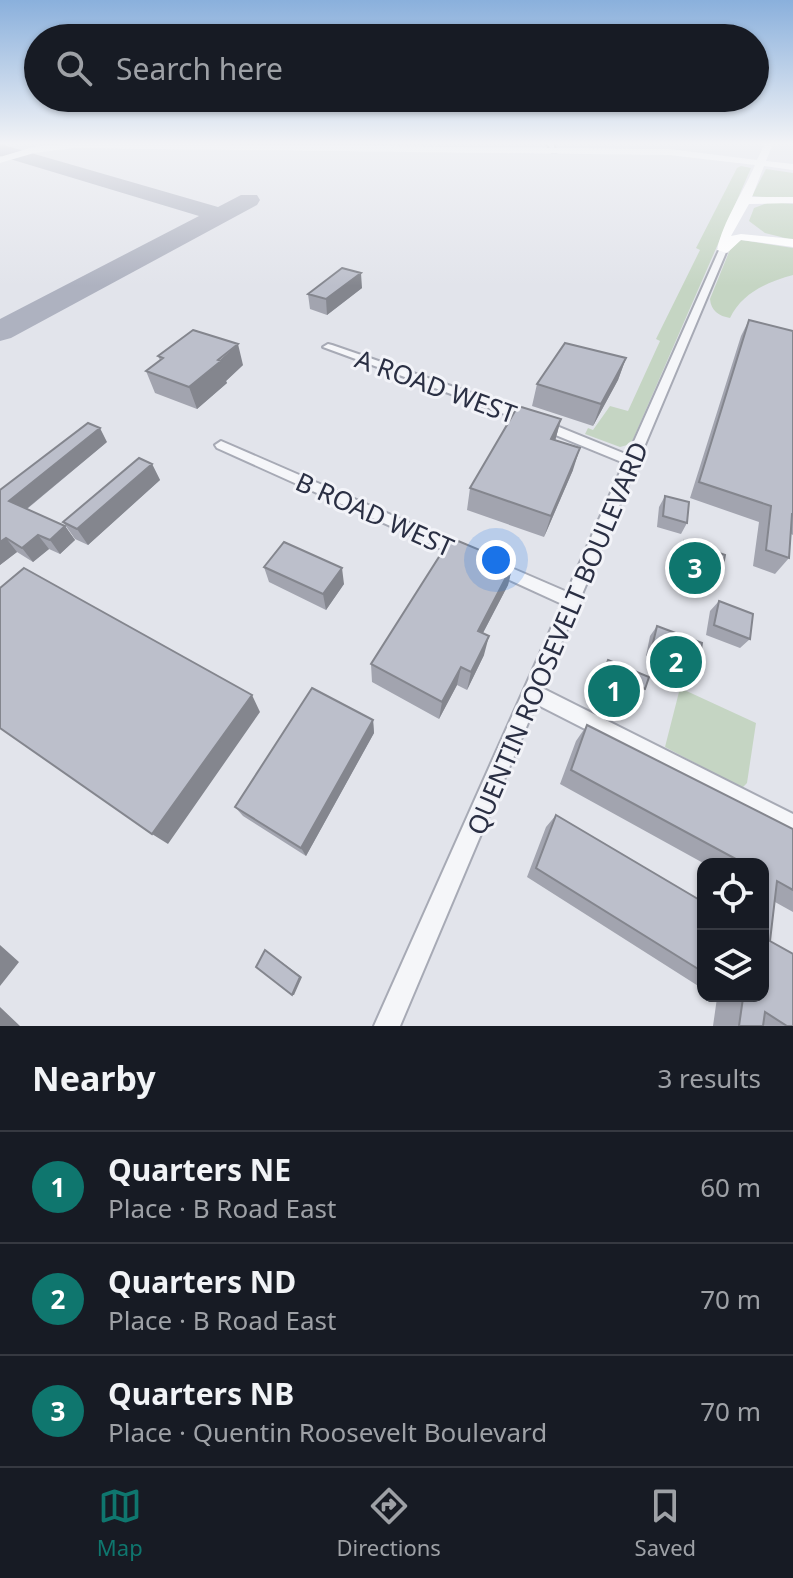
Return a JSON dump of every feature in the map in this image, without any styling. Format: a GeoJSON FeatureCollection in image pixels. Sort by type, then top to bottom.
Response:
{"type":"FeatureCollection","features":[{"type":"Feature","properties":{"kind":"main road"},"geometry":{"type":"LineString","coordinates":[[723,250],[726,234],[750,191]]}},
{"type":"Feature","properties":{"kind":"main road"},"geometry":{"type":"LineString","coordinates":[[745,201],[767,198],[793,200]]}},
{"type":"Feature","properties":{"kind":"main road"},"geometry":{"type":"LineString","coordinates":[[739,213],[754,230],[791,243]]}},
{"type":"Feature","properties":{"kind":"main road"},"geometry":{"type":"LineString","coordinates":[[723,250],[733,239],[741,237],[791,243]]}},
{"type":"Feature","properties":{"kind":"street","name":"QUENTIN ROOSEVELT BOULEVARD"},"geometry":{"type":"LineString","coordinates":[[387,1026],[723,250]]}},
{"type":"Feature","properties":{"kind":"street","name":"A ROAD WEST"},"geometry":{"type":"LineString","coordinates":[[328,347],[496,406],[633,462]]}},
{"type":"Feature","properties":{"kind":"street","name":"B ROAD WEST"},"geometry":{"type":"LineString","coordinates":[[221,445],[573,602]]}},
{"type":"Feature","properties":{"kind":"street"},"geometry":{"type":"LineString","coordinates":[[533,693],[793,825]]}},
{"type":"Feature","properties":{"kind":"green space"},"geometry":{"type":"Polygon","coordinates":[[[725,191],[741,191],[631,444],[620,447],[585,434],[588,428],[593,430],[610,406],[628,411],[660,341],[656,339],[700,250],[696,248],[725,191]]]}},
{"type":"Feature","properties":{"kind":"green space"},"geometry":{"type":"Polygon","coordinates":[[[755,191],[793,191],[793,199],[752,196],[755,191]]]}},
{"type":"Feature","properties":{"kind":"green space"},"geometry":{"type":"Polygon","coordinates":[[[770,202],[793,204],[793,240],[765,233],[749,221],[754,208],[770,202]]]}},
{"type":"Feature","properties":{"kind":"green space"},"geometry":{"type":"Polygon","coordinates":[[[741,240],[793,248],[793,275],[748,295],[730,318],[716,312],[710,299],[731,247],[741,240]]]}},
{"type":"Feature","properties":{"kind":"green space"},"geometry":{"type":"Polygon","coordinates":[[[680,688],[756,723],[747,783],[742,788],[665,747],[680,688]]]}},
{"type":"Feature","properties":{"kind":"building"},"geometry":{"type":"Polygon","coordinates":[[[342,268],[361,273],[326,299],[308,294],[342,268]]]}},
{"type":"Feature","properties":{"kind":"building"},"geometry":{"type":"Polygon","coordinates":[[[749,320],[793,331],[793,514],[789,558],[766,550],[771,506],[699,482],[749,320]]]}},
{"type":"Feature","properties":{"kind":"building"},"geometry":{"type":"Polygon","coordinates":[[[193,330],[238,344],[189,387],[146,371],[163,358],[158,356],[193,330]]]}},
{"type":"Feature","properties":{"kind":"building"},"geometry":{"type":"Polygon","coordinates":[[[565,343],[626,358],[601,404],[537,384],[565,343]]]}},
{"type":"Feature","properties":{"kind":"building"},"geometry":{"type":"Polygon","coordinates":[[[518,406],[561,419],[551,439],[580,448],[551,516],[470,488],[518,406]]]}},
{"type":"Feature","properties":{"kind":"building"},"geometry":{"type":"Polygon","coordinates":[[[88,423],[100,428],[9,501],[65,526],[50,540],[38,535],[22,548],[6,538],[0,542],[0,490],[88,423]]]}},
{"type":"Feature","properties":{"kind":"building"},"geometry":{"type":"Polygon","coordinates":[[[139,458],[152,464],[77,529],[63,522],[139,458]]]}},
{"type":"Feature","properties":{"kind":"building"},"geometry":{"type":"Polygon","coordinates":[[[665,496],[689,502],[687,523],[663,516],[665,496]]]}},
{"type":"Feature","properties":{"kind":"building"},"geometry":{"type":"Polygon","coordinates":[[[451,538],[513,564],[478,631],[489,636],[471,672],[461,667],[442,702],[371,664],[451,538]]]}},
{"type":"Feature","properties":{"kind":"building"},"geometry":{"type":"Polygon","coordinates":[[[684,541],[725,555],[721,576],[679,560],[684,541]]]}},
{"type":"Feature","properties":{"kind":"building"},"geometry":{"type":"Polygon","coordinates":[[[284,542],[342,568],[323,594],[264,567],[284,542]]]}},
{"type":"Feature","properties":{"kind":"building"},"geometry":{"type":"Polygon","coordinates":[[[24,568],[252,695],[152,834],[0,728],[0,588],[24,568]]]}},
{"type":"Feature","properties":{"kind":"building"},"geometry":{"type":"Polygon","coordinates":[[[719,601],[753,614],[750,639],[714,625],[719,601]]]}},
{"type":"Feature","properties":{"kind":"building"},"geometry":{"type":"Polygon","coordinates":[[[657,626],[702,643],[697,676],[677,668],[679,657],[652,647],[657,626]]]}},
{"type":"Feature","properties":{"kind":"building"},"geometry":{"type":"Polygon","coordinates":[[[608,660],[649,677],[645,689],[636,685],[630,706],[590,688],[595,675],[602,679],[608,660]]]}},
{"type":"Feature","properties":{"kind":"building"},"geometry":{"type":"Polygon","coordinates":[[[312,688],[373,720],[301,848],[235,807],[312,688]]]}},
{"type":"Feature","properties":{"kind":"building"},"geometry":{"type":"Polygon","coordinates":[[[587,725],[793,829],[793,890],[777,881],[770,941],[793,954],[793,1026],[787,1026],[765,1012],[763,1026],[739,1026],[742,1002],[769,1002],[769,858],[734,858],[571,770],[587,725]]]}},
{"type":"Feature","properties":{"kind":"building"},"geometry":{"type":"Polygon","coordinates":[[[556,815],[697,898],[697,968],[536,868],[556,815]]]}},
{"type":"Feature","properties":{"kind":"building"},"geometry":{"type":"Polygon","coordinates":[[[265,950],[300,977],[292,995],[256,967],[265,950]]]}},
{"type":"Feature","properties":{"kind":"taxiway"},"geometry":{"type":"LineString","coordinates":[[138,191],[220,215]]}},
{"type":"Feature","properties":{"kind":"taxiway"},"geometry":{"type":"LineString","coordinates":[[0,331],[249,200]]}},
{"type":"Feature","properties":{"kind":"place","name":"Quarters NB"},"geometry":{"type":"Point","coordinates":[695,568]}},
{"type":"Feature","properties":{"kind":"place","name":"Quarters ND"},"geometry":{"type":"Point","coordinates":[676,662]}},
{"type":"Feature","properties":{"kind":"place","name":"Quarters NE"},"geometry":{"type":"Point","coordinates":[614,691]}}]}
